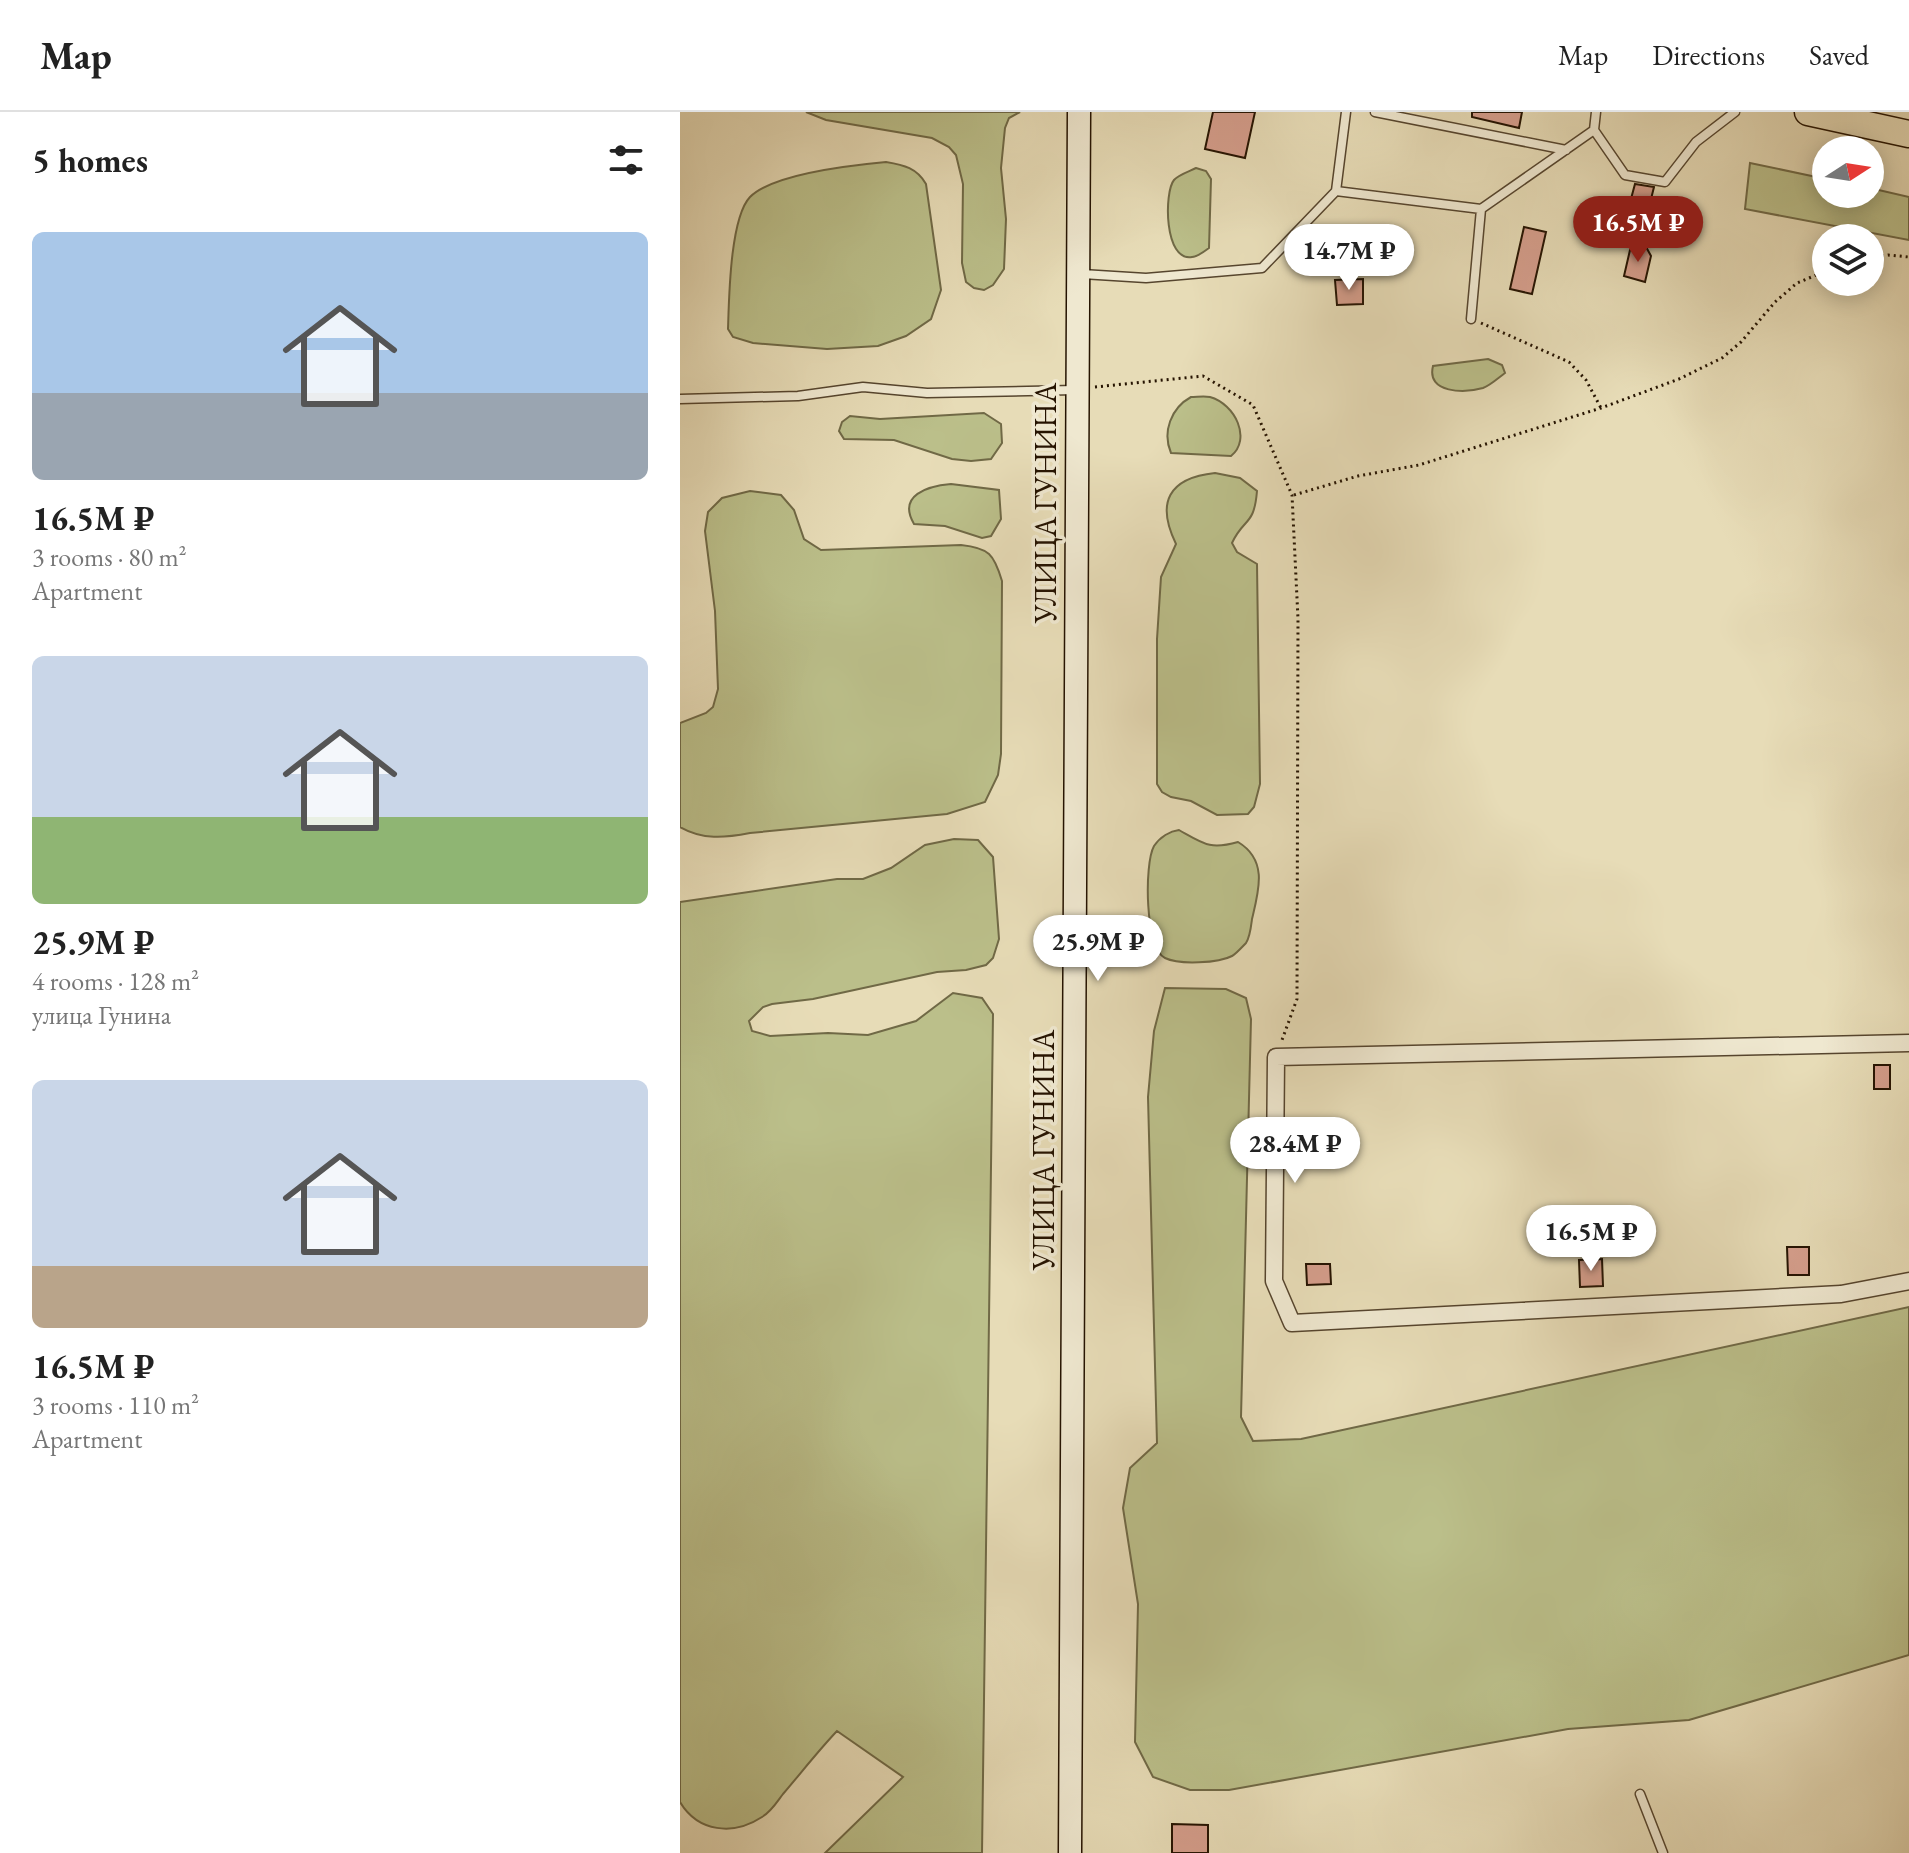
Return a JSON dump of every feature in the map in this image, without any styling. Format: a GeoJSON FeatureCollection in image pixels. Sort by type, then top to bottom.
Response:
{"type":"FeatureCollection","features":[{"type":"Feature","properties":{"kind":"highway"},"geometry":{"type":"LineString","coordinates":[[1808,112],[1909,134]]}},
{"type":"Feature","properties":{"kind":"main road","name":"УЛИЦА ГУНИНА"},"geometry":{"type":"LineString","coordinates":[[1070,1853],[1079,112]]}},
{"type":"Feature","properties":{"kind":"street"},"geometry":{"type":"LineString","coordinates":[[1909,1043],[1276,1057],[1274,1281],[1292,1323],[1841,1294],[1909,1281]]}},
{"type":"Feature","properties":{"kind":"lane"},"geometry":{"type":"LineString","coordinates":[[1077,274],[1146,278],[1262,268],[1336,191],[1346,112]]}},
{"type":"Feature","properties":{"kind":"lane"},"geometry":{"type":"LineString","coordinates":[[1375,112],[1566,150]]}},
{"type":"Feature","properties":{"kind":"lane"},"geometry":{"type":"LineString","coordinates":[[1596,112],[1594,130],[1625,175],[1665,182],[1696,142],[1735,112]]}},
{"type":"Feature","properties":{"kind":"lane"},"geometry":{"type":"LineString","coordinates":[[1336,191],[1481,209],[1594,130]]}},
{"type":"Feature","properties":{"kind":"lane"},"geometry":{"type":"LineString","coordinates":[[1471,319],[1481,209]]}},
{"type":"Feature","properties":{"kind":"lane"},"geometry":{"type":"LineString","coordinates":[[680,399],[798,396],[863,387],[927,393],[1076,390]]}},
{"type":"Feature","properties":{"kind":"lane"},"geometry":{"type":"LineString","coordinates":[[1640,1794],[1663,1853]]}},
{"type":"Feature","properties":{"kind":"path"},"geometry":{"type":"LineString","coordinates":[[1884,256],[1909,257]]}},
{"type":"Feature","properties":{"kind":"path"},"geometry":{"type":"LineString","coordinates":[[1292,495],[1358,476],[1419,465],[1601,408],[1679,379],[1722,358],[1741,342],[1775,302],[1797,283],[1812,277]]}},
{"type":"Feature","properties":{"kind":"path"},"geometry":{"type":"LineString","coordinates":[[1471,319],[1569,362],[1586,380],[1601,408]]}},
{"type":"Feature","properties":{"kind":"path"},"geometry":{"type":"LineString","coordinates":[[1076,390],[1153,379],[1203,376],[1253,405],[1292,495],[1298,619],[1297,999],[1276,1057]]}},
{"type":"Feature","properties":{"kind":"green space"},"geometry":{"type":"Polygon","coordinates":[[[806,112],[1020,112],[1009,118],[1005,128],[1001,168],[1006,219],[1004,269],[993,285],[984,290],[966,282],[962,263],[963,184],[956,155],[949,147],[932,138],[826,120],[806,112]]]}},
{"type":"Feature","properties":{"kind":"green space"},"geometry":{"type":"Polygon","coordinates":[[[886,162],[909,168],[926,184],[941,290],[931,319],[906,336],[878,346],[827,349],[753,343],[733,337],[728,329],[732,260],[738,222],[750,197],[776,182],[795,177],[886,162]]]}},
{"type":"Feature","properties":{"kind":"green space"},"geometry":{"type":"Polygon","coordinates":[[[1750,163],[1812,176],[1812,208],[1884,208],[1884,191],[1909,197],[1909,240],[1884,235],[1884,224],[1824,224],[1745,209],[1750,163]]]}},
{"type":"Feature","properties":{"kind":"green space"},"geometry":{"type":"Polygon","coordinates":[[[1196,168],[1206,171],[1211,179],[1209,248],[1192,257],[1183,256],[1176,249],[1171,238],[1168,211],[1174,180],[1196,168]]]}},
{"type":"Feature","properties":{"kind":"green space"},"geometry":{"type":"Polygon","coordinates":[[[1488,359],[1502,365],[1505,373],[1483,388],[1457,391],[1441,387],[1432,375],[1433,366],[1488,359]]]}},
{"type":"Feature","properties":{"kind":"green space"},"geometry":{"type":"Polygon","coordinates":[[[1191,397],[1210,397],[1233,414],[1238,423],[1240,441],[1231,456],[1171,453],[1168,445],[1170,421],[1178,407],[1191,397]]]}},
{"type":"Feature","properties":{"kind":"green space"},"geometry":{"type":"Polygon","coordinates":[[[984,413],[1001,424],[1002,443],[991,459],[952,459],[894,440],[844,439],[839,431],[842,422],[850,416],[880,419],[984,413]]]}},
{"type":"Feature","properties":{"kind":"green space"},"geometry":{"type":"Polygon","coordinates":[[[1215,473],[1240,478],[1257,491],[1254,511],[1232,543],[1237,552],[1257,564],[1260,784],[1254,807],[1248,814],[1217,815],[1191,801],[1171,797],[1162,792],[1157,784],[1157,639],[1161,577],[1176,544],[1167,516],[1167,505],[1170,495],[1186,480],[1215,473]]]}},
{"type":"Feature","properties":{"kind":"green space"},"geometry":{"type":"Polygon","coordinates":[[[951,484],[999,490],[1001,519],[991,536],[982,538],[945,526],[914,524],[909,506],[912,499],[925,490],[951,484]]]}},
{"type":"Feature","properties":{"kind":"green space"},"geometry":{"type":"Polygon","coordinates":[[[750,491],[781,495],[794,510],[804,539],[821,550],[961,545],[978,548],[993,559],[1002,581],[1001,754],[998,775],[985,802],[947,814],[722,837],[705,836],[680,827],[680,723],[713,707],[718,689],[715,611],[705,531],[708,512],[722,498],[750,491]]]}},
{"type":"Feature","properties":{"kind":"green space"},"geometry":{"type":"Polygon","coordinates":[[[1179,830],[1207,844],[1238,842],[1254,858],[1259,887],[1248,938],[1232,956],[1180,962],[1165,958],[1158,951],[1148,905],[1151,856],[1159,840],[1179,830]]]}},
{"type":"Feature","properties":{"kind":"green space"},"geometry":{"type":"Polygon","coordinates":[[[954,839],[978,840],[993,857],[999,939],[993,958],[986,965],[937,972],[813,999],[772,1004],[763,1007],[749,1021],[752,1031],[770,1036],[828,1033],[868,1035],[916,1021],[953,993],[982,998],[993,1014],[982,1853],[825,1853],[903,1777],[837,1731],[771,1810],[751,1823],[728,1829],[706,1825],[696,1820],[680,1802],[680,902],[837,879],[863,879],[891,868],[925,845],[954,839]]]}},
{"type":"Feature","properties":{"kind":"green space"},"geometry":{"type":"Polygon","coordinates":[[[1165,988],[1226,989],[1246,998],[1251,1019],[1241,1417],[1253,1441],[1301,1439],[1909,1307],[1909,1655],[1689,1720],[1568,1729],[1229,1790],[1190,1790],[1153,1777],[1135,1742],[1138,1604],[1123,1508],[1130,1468],[1157,1443],[1148,1097],[1154,1031],[1165,988]]]}},
{"type":"Feature","properties":{"kind":"building"},"geometry":{"type":"Polygon","coordinates":[[[1213,112],[1255,112],[1245,158],[1205,149],[1213,112]]]}},
{"type":"Feature","properties":{"kind":"building"},"geometry":{"type":"Polygon","coordinates":[[[1472,112],[1522,112],[1519,128],[1472,117],[1472,112]]]}},
{"type":"Feature","properties":{"kind":"building"},"geometry":{"type":"Polygon","coordinates":[[[1635,184],[1654,187],[1647,215],[1652,216],[1648,231],[1619,223],[1623,208],[1628,210],[1635,184]]]}},
{"type":"Feature","properties":{"kind":"building"},"geometry":{"type":"Polygon","coordinates":[[[1524,227],[1546,232],[1532,294],[1510,289],[1524,227]]]}},
{"type":"Feature","properties":{"kind":"building"},"geometry":{"type":"Polygon","coordinates":[[[1645,245],[1651,256],[1645,282],[1624,276],[1630,250],[1645,245]]]}},
{"type":"Feature","properties":{"kind":"building"},"geometry":{"type":"Polygon","coordinates":[[[1363,279],[1363,304],[1337,305],[1335,280],[1363,279]]]}},
{"type":"Feature","properties":{"kind":"building"},"geometry":{"type":"Polygon","coordinates":[[[1874,1065],[1890,1065],[1890,1089],[1874,1089],[1874,1065]]]}},
{"type":"Feature","properties":{"kind":"building"},"geometry":{"type":"Polygon","coordinates":[[[1787,1247],[1809,1247],[1809,1275],[1788,1275],[1787,1247]]]}},
{"type":"Feature","properties":{"kind":"building"},"geometry":{"type":"Polygon","coordinates":[[[1602,1259],[1603,1286],[1580,1287],[1579,1260],[1602,1259]]]}},
{"type":"Feature","properties":{"kind":"building"},"geometry":{"type":"Polygon","coordinates":[[[1306,1264],[1330,1264],[1331,1284],[1307,1285],[1306,1264]]]}},
{"type":"Feature","properties":{"kind":"building"},"geometry":{"type":"Polygon","coordinates":[[[1172,1824],[1208,1825],[1208,1853],[1172,1853],[1172,1824]]]}}]}
